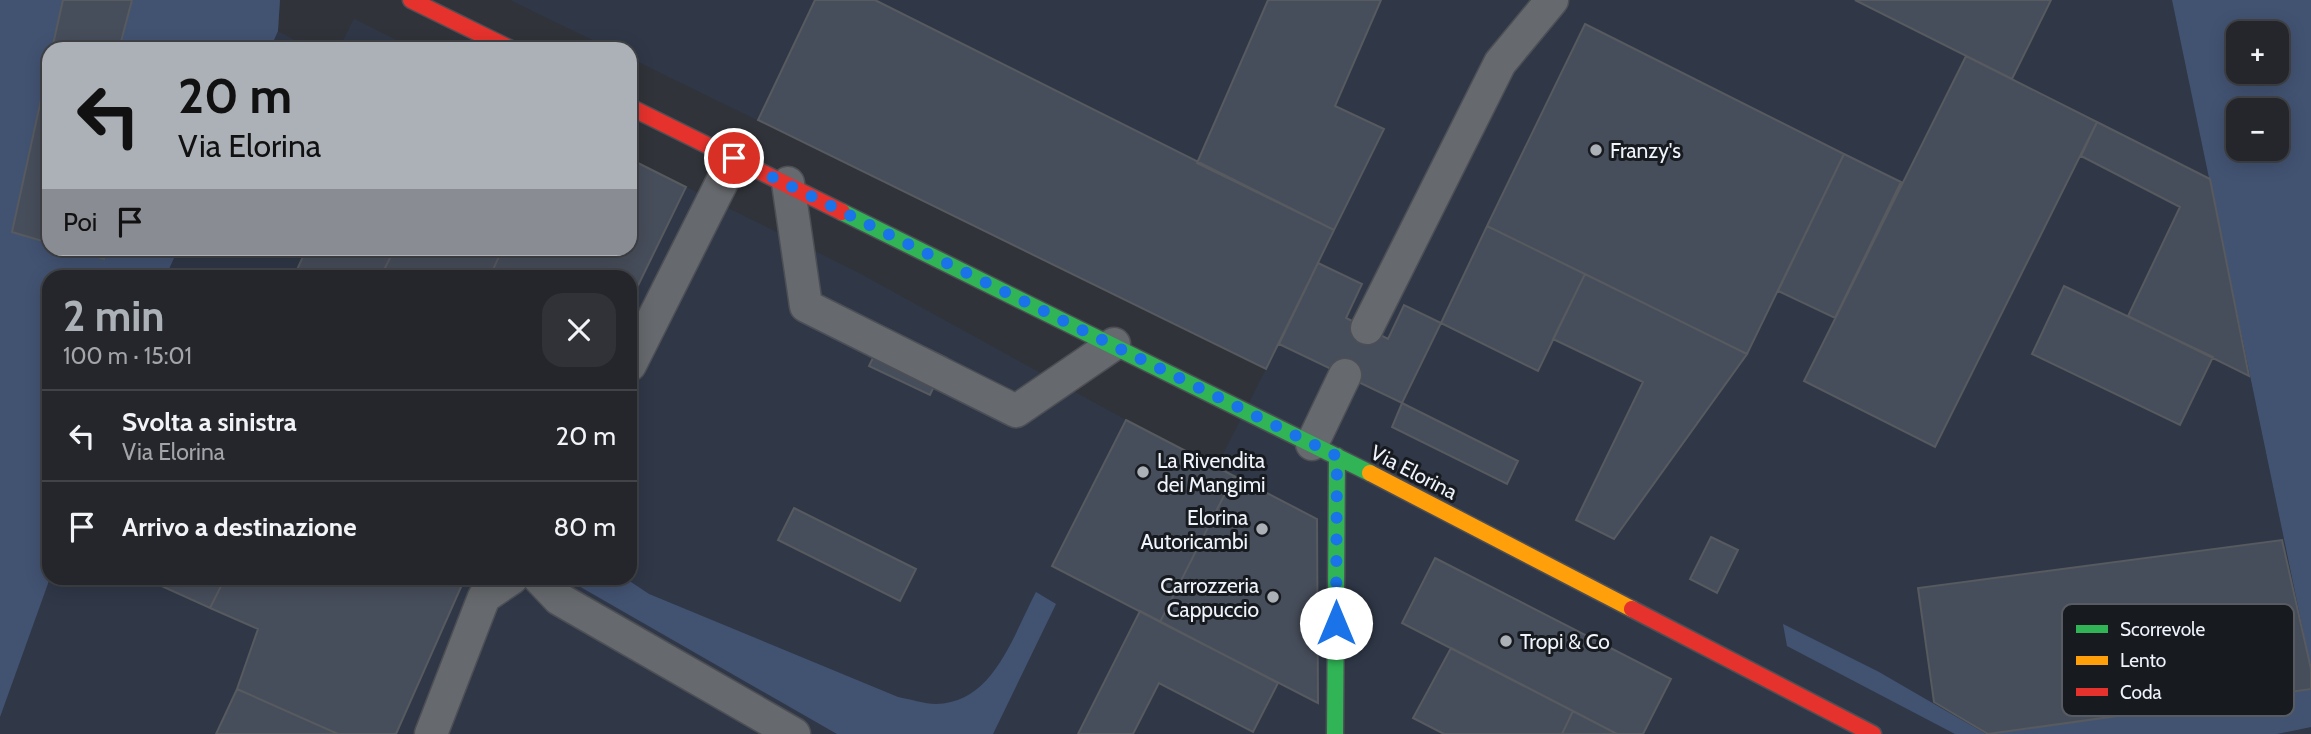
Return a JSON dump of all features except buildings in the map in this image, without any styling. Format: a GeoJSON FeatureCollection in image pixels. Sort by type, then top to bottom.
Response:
{"type":"FeatureCollection","features":[{"type":"Feature","properties":{"kind":"main road"},"geometry":{"type":"LineString","coordinates":[[411,0],[497,42]]}},
{"type":"Feature","properties":{"kind":"main road","name":"Via Elorina"},"geometry":{"type":"LineString","coordinates":[[637,110],[1114,344],[1873,734]]}},
{"type":"Feature","properties":{"kind":"main road"},"geometry":{"type":"LineString","coordinates":[[1324,450],[1335,734]]}},
{"type":"Feature","properties":{"kind":"lane"},"geometry":{"type":"LineString","coordinates":[[1367,328],[1500,63],[1552,0]]}},
{"type":"Feature","properties":{"kind":"lane"},"geometry":{"type":"LineString","coordinates":[[637,351],[734,158]]}},
{"type":"Feature","properties":{"kind":"lane"},"geometry":{"type":"LineString","coordinates":[[788,183],[806,306],[1016,411],[1114,344]]}},
{"type":"Feature","properties":{"kind":"lane"},"geometry":{"type":"LineString","coordinates":[[1324,450],[1345,375]]}},
{"type":"Feature","properties":{"kind":"lane"},"geometry":{"type":"LineString","coordinates":[[431,734],[484,597],[502,585]]}},
{"type":"Feature","properties":{"kind":"lane"},"geometry":{"type":"LineString","coordinates":[[546,585],[559,599],[794,734]]}},
{"type":"Feature","properties":{"kind":"shaded area"},"geometry":{"type":"Polygon","coordinates":[[[0,0],[280,0],[278,31],[298,42],[42,42],[42,256],[637,256],[637,162],[859,273],[1126,420],[1217,466],[1266,369],[637,61],[637,42],[597,42],[510,0],[2172,0],[2311,669],[2311,734],[0,734],[0,0]]]}},
{"type":"Feature","properties":{"kind":"shaded area"},"geometry":{"type":"Polygon","coordinates":[[[0,0],[280,0],[278,31],[273,42],[42,42],[42,256],[175,256],[169,270],[42,270],[42,585],[47,585],[0,717],[0,0]]]}},
{"type":"Feature","properties":{"kind":"shaded area"},"geometry":{"type":"Polygon","coordinates":[[[2172,0],[2311,0],[2311,669],[2172,0]]]}},
{"type":"Feature","properties":{"kind":"shaded area"},"geometry":{"type":"Polygon","coordinates":[[[354,19],[400,42],[341,42],[354,19]]]}},
{"type":"Feature","properties":{"kind":"shaded area"},"geometry":{"type":"Polygon","coordinates":[[[577,585],[636,585],[649,594],[898,697],[931,704],[956,701],[973,692],[987,679],[1010,646],[1036,592],[1056,604],[993,734],[837,734],[577,585]]]}},
{"type":"Feature","properties":{"kind":"shaded area"},"geometry":{"type":"Polygon","coordinates":[[[1783,624],[1879,672],[1986,734],[1955,734],[1787,646],[1783,624]]]}},
{"type":"Feature","properties":{"kind":"shaded area"},"geometry":{"type":"Polygon","coordinates":[[[2311,689],[2311,727],[2277,734],[1988,734],[2117,716],[2294,716],[2294,691],[2311,689]]]}},
{"type":"Feature","properties":{"kind":"traffic: fast"},"geometry":{"type":"LineString","coordinates":[[842,212],[1370,473]]}},
{"type":"Feature","properties":{"kind":"traffic: fast"},"geometry":{"type":"LineString","coordinates":[[1335,734],[1337,456]]}},
{"type":"Feature","properties":{"kind":"traffic: slow"},"geometry":{"type":"LineString","coordinates":[[1370,473],[1632,609]]}},
{"type":"Feature","properties":{"kind":"traffic: jam"},"geometry":{"type":"LineString","coordinates":[[411,0],[497,42]]}},
{"type":"Feature","properties":{"kind":"traffic: jam"},"geometry":{"type":"LineString","coordinates":[[637,110],[842,212]]}},
{"type":"Feature","properties":{"kind":"traffic: jam"},"geometry":{"type":"LineString","coordinates":[[1632,609],[1873,734]]}},
{"type":"Feature","properties":{"kind":"place","name":"Franzy's"},"geometry":{"type":"Point","coordinates":[1596,150]}},
{"type":"Feature","properties":{"kind":"place","name":"La Rivendita dei Mangimi"},"geometry":{"type":"Point","coordinates":[1143,472]}},
{"type":"Feature","properties":{"kind":"place","name":"Elorina Autoricambi"},"geometry":{"type":"Point","coordinates":[1262,529]}},
{"type":"Feature","properties":{"kind":"place","name":"Carrozzeria Cappuccio"},"geometry":{"type":"Point","coordinates":[1273,597]}},
{"type":"Feature","properties":{"kind":"place","name":"Tropi & Co"},"geometry":{"type":"Point","coordinates":[1506,641]}},
{"type":"Feature","properties":{"kind":"route"},"geometry":{"type":"LineString","coordinates":[[734,158],[1337,456],[1336,623]]}}]}
